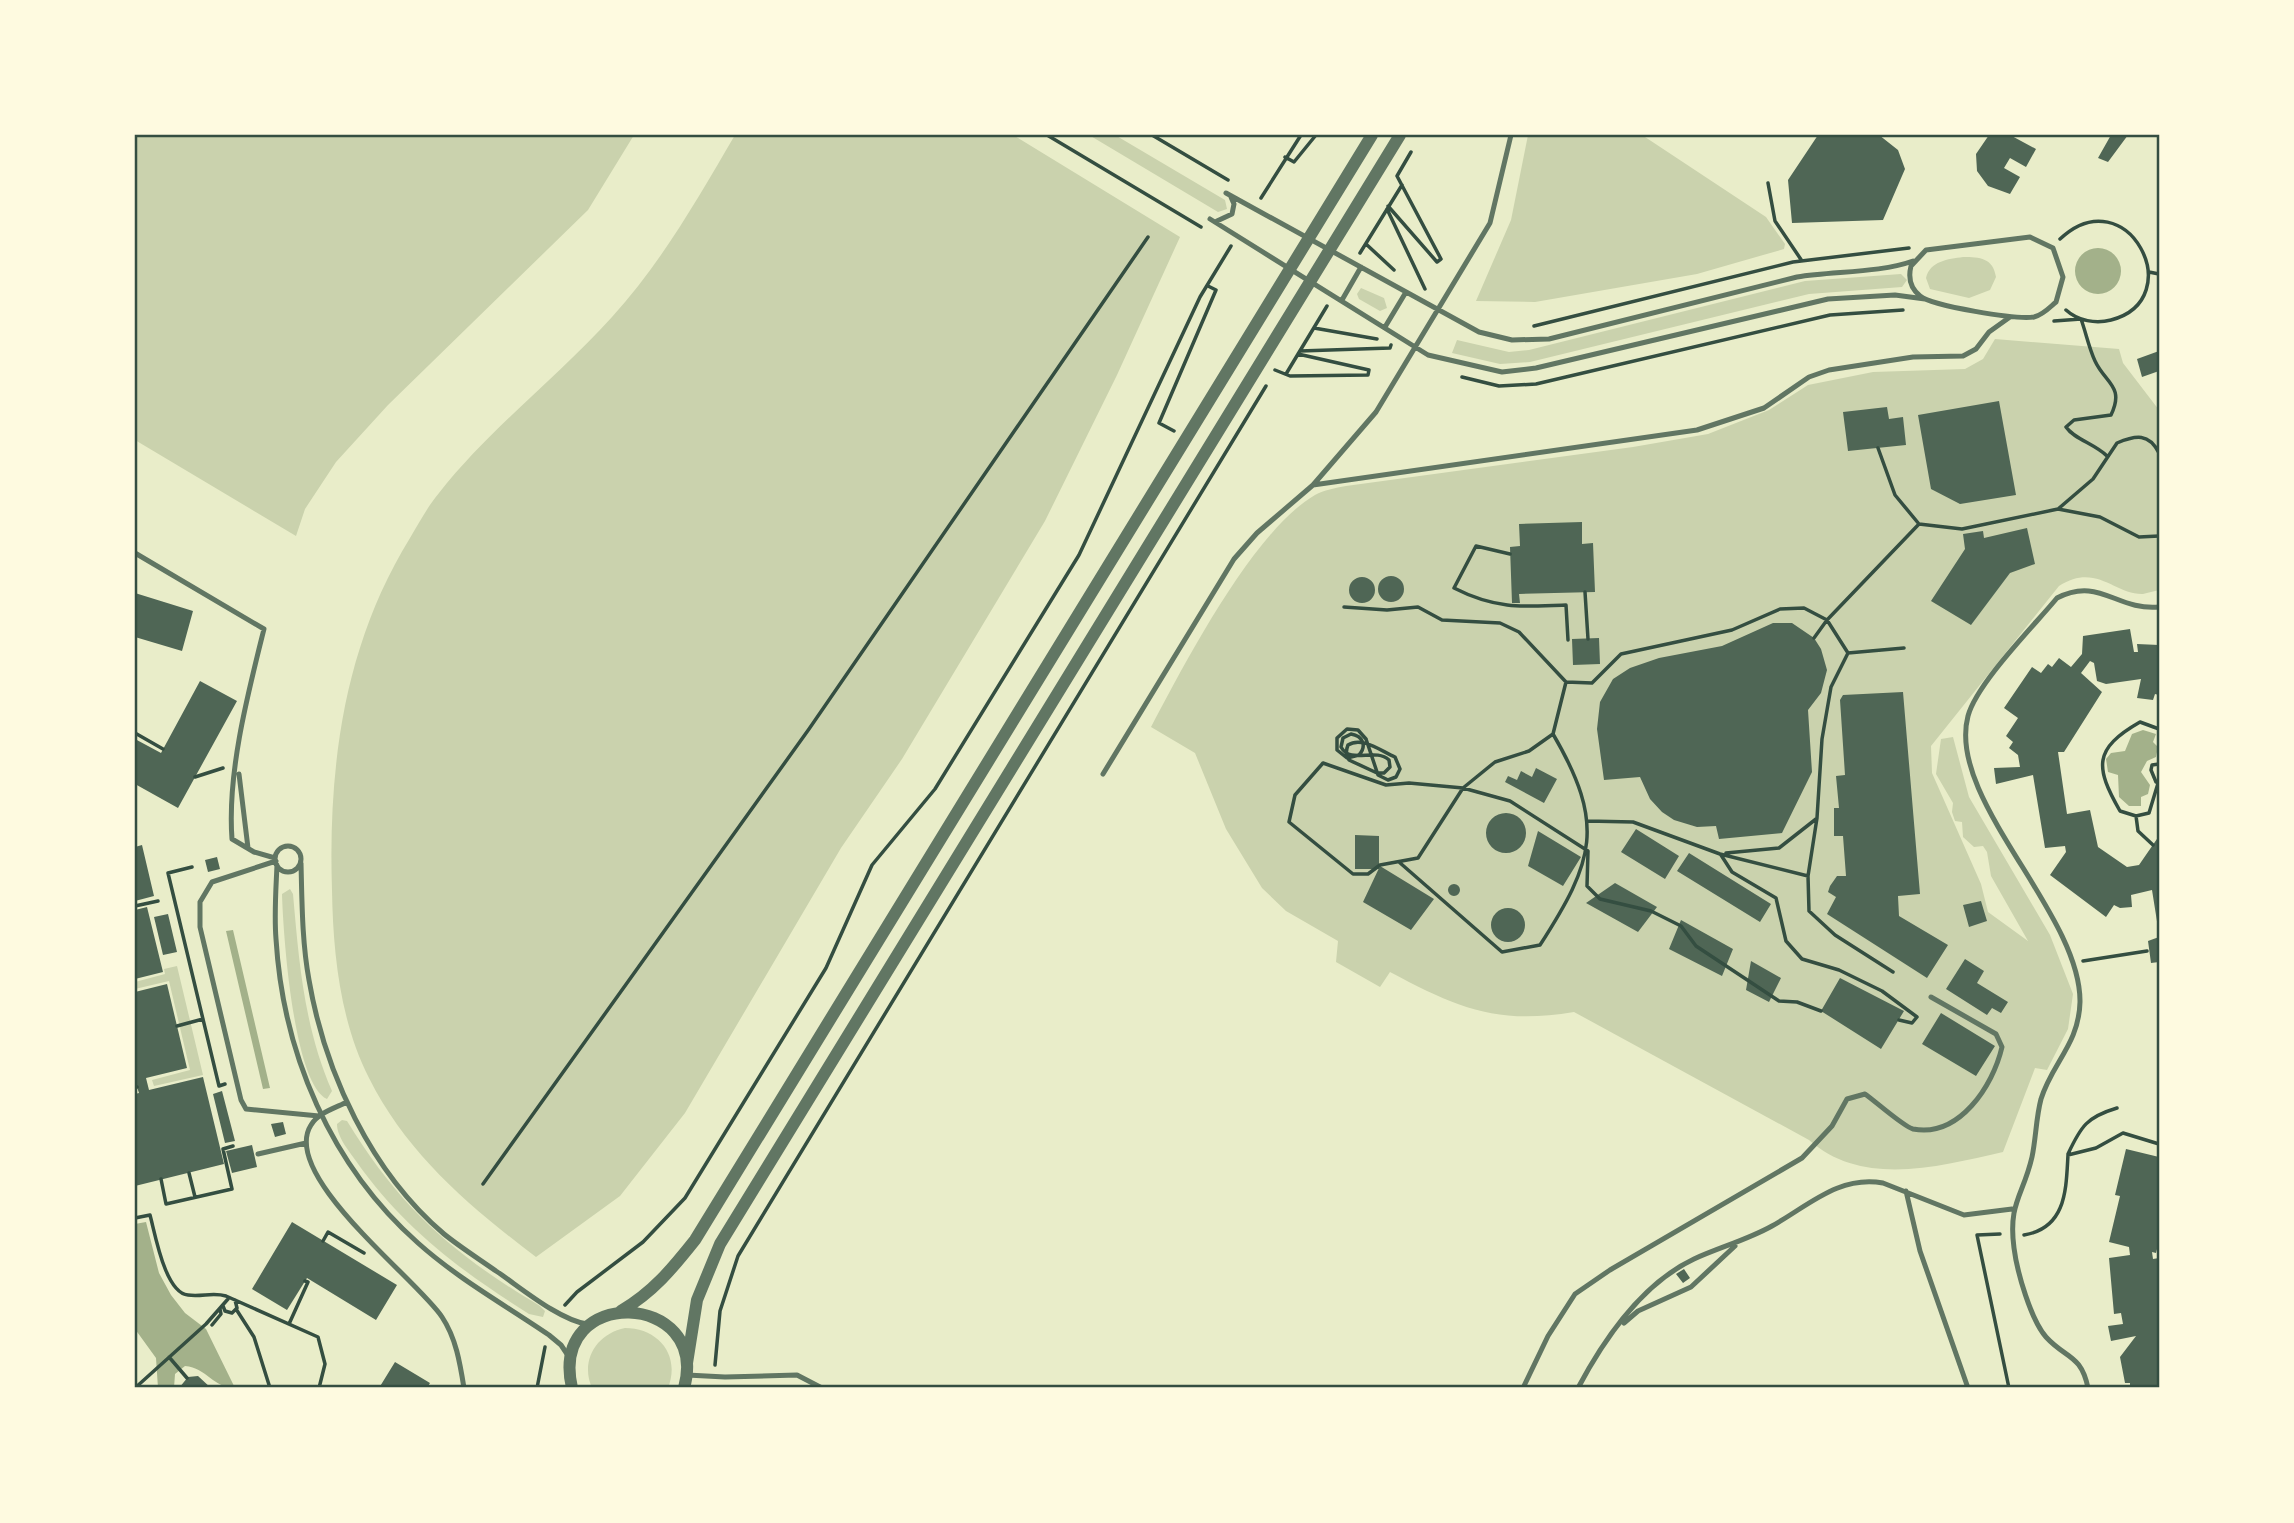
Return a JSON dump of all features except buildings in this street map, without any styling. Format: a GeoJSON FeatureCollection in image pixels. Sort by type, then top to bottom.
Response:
{"type":"FeatureCollection","features":[{"type":"Feature","properties":{"kind":"street"},"geometry":{"type":"LineString","coordinates":[[621,1311],[645,1297],[665,1278],[695,1240],[1371,135]]}},
{"type":"Feature","properties":{"kind":"street"},"geometry":{"type":"LineString","coordinates":[[684,1388],[697,1300],[720,1244],[1400,135]]}},
{"type":"Feature","properties":{"kind":"street"},"geometry":{"type":"LineString","coordinates":[[572,1388],[570,1360],[577,1341],[590,1325],[605,1315],[621,1311],[637,1311],[665,1323],[683,1348],[687,1369]]}},
{"type":"Feature","properties":{"kind":"lane"},"geometry":{"type":"LineString","coordinates":[[1103,775],[1234,559],[1257,533],[1313,485],[1376,412],[1490,223],[1511,135]]}},
{"type":"Feature","properties":{"kind":"lane"},"geometry":{"type":"LineString","coordinates":[[1226,193],[1254,209],[1452,317],[1494,337],[1533,341],[1797,277],[1838,270],[1895,268],[1913,261],[1931,248],[2030,237],[2053,248],[2063,277],[2056,302],[2034,317],[2010,317],[1895,295],[1828,299],[1536,368],[1502,372],[1428,355],[1210,219],[1222,221],[1232,214],[1234,202],[1226,193]]}},
{"type":"Feature","properties":{"kind":"lane"},"geometry":{"type":"LineString","coordinates":[[1913,261],[1911,283],[1925,299]]}},
{"type":"Feature","properties":{"kind":"lane"},"geometry":{"type":"LineString","coordinates":[[1342,300],[1361,267]]}},
{"type":"Feature","properties":{"kind":"lane"},"geometry":{"type":"LineString","coordinates":[[1385,327],[1406,292]]}},
{"type":"Feature","properties":{"kind":"lane"},"geometry":{"type":"LineString","coordinates":[[1313,485],[1698,430],[1764,408],[1809,377],[1829,370],[1913,357],[1963,356],[1976,349],[1989,332],[2010,317]]}},
{"type":"Feature","properties":{"kind":"lane"},"geometry":{"type":"LineString","coordinates":[[135,553],[264,629],[237,764],[232,839],[276,861],[289,872],[301,863]]}},
{"type":"Feature","properties":{"kind":"lane"},"geometry":{"type":"LineString","coordinates":[[2088,1388],[2084,1371],[2076,1359],[2046,1337],[2033,1314],[2014,1250],[2012,1209],[2032,1158],[2041,1099],[2075,1037],[2080,1001],[2072,964],[2039,893],[1982,800],[1966,740],[1968,717],[1978,695],[2057,598],[2075,589],[2136,606],[2159,607]]}},
{"type":"Feature","properties":{"kind":"lane"},"geometry":{"type":"LineString","coordinates":[[237,764],[248,848]]}},
{"type":"Feature","properties":{"kind":"lane"},"geometry":{"type":"LineString","coordinates":[[570,1360],[561,1345],[549,1335],[416,1242],[366,1188],[319,1116],[295,1048],[281,984],[276,938],[276,861],[280,849],[290,846],[300,853],[310,989],[329,1058],[347,1102],[379,1162],[443,1233],[560,1313],[573,1321],[590,1325]]}},
{"type":"Feature","properties":{"kind":"lane"},"geometry":{"type":"LineString","coordinates":[[276,861],[212,882],[205,891],[199,911],[200,927],[237,1082],[246,1109],[319,1116]]}},
{"type":"Feature","properties":{"kind":"lane"},"geometry":{"type":"LineString","coordinates":[[1523,1388],[1548,1336],[1575,1294],[1610,1270],[1801,1158],[1832,1126],[1847,1099],[1865,1094],[1911,1129],[1940,1129],[1959,1119],[1989,1083],[2002,1047],[1996,1034],[1931,997]]}},
{"type":"Feature","properties":{"kind":"lane"},"geometry":{"type":"LineString","coordinates":[[347,1102],[319,1116],[310,1126],[306,1143],[321,1180],[342,1213],[442,1317],[457,1350],[464,1388]]}},
{"type":"Feature","properties":{"kind":"lane"},"geometry":{"type":"LineString","coordinates":[[258,1154],[306,1143]]}},
{"type":"Feature","properties":{"kind":"lane"},"geometry":{"type":"LineString","coordinates":[[1578,1388],[1616,1329],[1638,1301],[1675,1269],[1740,1242],[1835,1188],[1871,1181],[1906,1191],[1964,1216],[2012,1209]]}},
{"type":"Feature","properties":{"kind":"lane"},"geometry":{"type":"LineString","coordinates":[[1906,1191],[1920,1251],[1968,1388]]}},
{"type":"Feature","properties":{"kind":"lane"},"geometry":{"type":"LineString","coordinates":[[1616,1329],[1638,1311],[1691,1287],[1740,1242]]}},
{"type":"Feature","properties":{"kind":"lane"},"geometry":{"type":"LineString","coordinates":[[687,1369],[714,1377],[797,1375],[822,1388]]}},
{"type":"Feature","properties":{"kind":"path"},"geometry":{"type":"LineString","coordinates":[[1254,209],[1301,135]]}},
{"type":"Feature","properties":{"kind":"path"},"geometry":{"type":"LineString","coordinates":[[1286,157],[1293,162],[1316,135]]}},
{"type":"Feature","properties":{"kind":"path"},"geometry":{"type":"LineString","coordinates":[[1388,208],[1437,262],[1441,259],[1397,176],[1411,152]]}},
{"type":"Feature","properties":{"kind":"path"},"geometry":{"type":"LineString","coordinates":[[1768,183],[1775,221],[1802,261]]}},
{"type":"Feature","properties":{"kind":"path"},"geometry":{"type":"LineString","coordinates":[[1353,264],[1402,185]]}},
{"type":"Feature","properties":{"kind":"path"},"geometry":{"type":"LineString","coordinates":[[1388,208],[1425,289]]}},
{"type":"Feature","properties":{"kind":"path"},"geometry":{"type":"LineString","coordinates":[[2042,322],[2081,319],[2105,322],[2128,313],[2143,295],[2149,272],[2143,248],[2136,238],[2127,230],[2104,222],[2080,225],[2053,248]]}},
{"type":"Feature","properties":{"kind":"path"},"geometry":{"type":"LineString","coordinates":[[560,1313],[577,1292],[643,1242],[685,1198],[826,968],[867,872],[935,789],[1079,555],[1207,285],[1238,235]]}},
{"type":"Feature","properties":{"kind":"path"},"geometry":{"type":"LineString","coordinates":[[483,1184],[809,729],[1148,237]]}},
{"type":"Feature","properties":{"kind":"path"},"geometry":{"type":"LineString","coordinates":[[2149,272],[2159,274]]}},
{"type":"Feature","properties":{"kind":"path"},"geometry":{"type":"LineString","coordinates":[[1185,437],[1159,423],[1216,290],[1207,285]]}},
{"type":"Feature","properties":{"kind":"path"},"geometry":{"type":"LineString","coordinates":[[1286,374],[1333,295]]}},
{"type":"Feature","properties":{"kind":"path"},"geometry":{"type":"LineString","coordinates":[[2056,302],[2081,319],[2096,363],[2115,389],[2116,403],[2111,415],[2074,421],[2066,427],[2071,435],[2087,440],[2107,456]]}},
{"type":"Feature","properties":{"kind":"path"},"geometry":{"type":"LineString","coordinates":[[1459,376],[1499,386],[1536,384],[1830,315],[1909,311]]}},
{"type":"Feature","properties":{"kind":"path"},"geometry":{"type":"LineString","coordinates":[[1314,328],[1378,339]]}},
{"type":"Feature","properties":{"kind":"path"},"geometry":{"type":"LineString","coordinates":[[1299,353],[1390,348],[1391,341]]}},
{"type":"Feature","properties":{"kind":"path"},"geometry":{"type":"LineString","coordinates":[[1274,373],[1276,369],[1286,374],[1368,375],[1369,370],[1299,353]]}},
{"type":"Feature","properties":{"kind":"path"},"geometry":{"type":"LineString","coordinates":[[714,1377],[720,1311],[738,1256],[1268,384]]}},
{"type":"Feature","properties":{"kind":"path"},"geometry":{"type":"LineString","coordinates":[[2058,509],[2092,479],[2117,443],[2143,436],[2152,441],[2159,453]]}},
{"type":"Feature","properties":{"kind":"path"},"geometry":{"type":"LineString","coordinates":[[1878,448],[1895,495],[1919,524],[1962,529],[2058,509],[2100,517],[2139,537],[2159,536]]}},
{"type":"Feature","properties":{"kind":"path"},"geometry":{"type":"LineString","coordinates":[[1814,638],[1827,620],[1919,524]]}},
{"type":"Feature","properties":{"kind":"path"},"geometry":{"type":"LineString","coordinates":[[1510,554],[1476,546],[1454,588],[1479,601],[1510,607],[1566,605],[1568,640]]}},
{"type":"Feature","properties":{"kind":"path"},"geometry":{"type":"LineString","coordinates":[[1585,592],[1588,639]]}},
{"type":"Feature","properties":{"kind":"path"},"geometry":{"type":"LineString","coordinates":[[1345,607],[1387,610],[1418,607],[1442,620],[1500,623],[1519,632],[1566,682],[1592,683],[1621,654],[1732,630],[1780,610],[1804,608],[1827,620],[1848,653]]}},
{"type":"Feature","properties":{"kind":"path"},"geometry":{"type":"LineString","coordinates":[[1848,653],[1904,648]]}},
{"type":"Feature","properties":{"kind":"path"},"geometry":{"type":"LineString","coordinates":[[1848,653],[1831,687],[1822,739],[1817,818],[1808,876],[1809,911],[1835,935],[1894,972]]}},
{"type":"Feature","properties":{"kind":"path"},"geometry":{"type":"LineString","coordinates":[[1566,682],[1553,734],[1529,751],[1496,762],[1463,788],[1418,858],[1381,865],[1368,874],[1353,874],[1289,822],[1295,795],[1323,763],[1386,785],[1409,783],[1463,788],[1510,801],[1588,851]]}},
{"type":"Feature","properties":{"kind":"path"},"geometry":{"type":"LineString","coordinates":[[2159,729],[2140,722],[2115,736],[2102,755],[2103,774],[2120,811],[2136,816],[2149,813],[2158,781],[2151,770],[2152,765],[2159,764]]}},
{"type":"Feature","properties":{"kind":"path"},"geometry":{"type":"LineString","coordinates":[[1346,756],[1351,743],[1364,741],[1395,757],[1400,763],[1399,774],[1392,779],[1384,779],[1346,756],[1337,747],[1341,732],[1354,728],[1364,741],[1377,773]]}},
{"type":"Feature","properties":{"kind":"path"},"geometry":{"type":"LineString","coordinates":[[135,733],[163,749]]}},
{"type":"Feature","properties":{"kind":"path"},"geometry":{"type":"LineString","coordinates":[[1553,734],[1572,765],[1587,821],[1587,886],[1600,900],[1651,911],[1681,926],[1696,946],[1779,1001],[1797,1002],[1821,1011]]}},
{"type":"Feature","properties":{"kind":"path"},"geometry":{"type":"LineString","coordinates":[[1359,755],[1364,741]]}},
{"type":"Feature","properties":{"kind":"path"},"geometry":{"type":"LineString","coordinates":[[1346,756],[1379,754],[1387,758],[1390,764],[1388,770],[1377,773]]}},
{"type":"Feature","properties":{"kind":"path"},"geometry":{"type":"LineString","coordinates":[[195,777],[237,764]]}},
{"type":"Feature","properties":{"kind":"path"},"geometry":{"type":"LineString","coordinates":[[2136,816],[2138,831],[2153,845]]}},
{"type":"Feature","properties":{"kind":"path"},"geometry":{"type":"LineString","coordinates":[[1720,854],[1779,849],[1817,818]]}},
{"type":"Feature","properties":{"kind":"path"},"geometry":{"type":"LineString","coordinates":[[1587,821],[1633,822],[1720,854],[1808,876]]}},
{"type":"Feature","properties":{"kind":"path"},"geometry":{"type":"LineString","coordinates":[[1399,862],[1502,952],[1540,945],[1576,888],[1588,851]]}},
{"type":"Feature","properties":{"kind":"path"},"geometry":{"type":"LineString","coordinates":[[1720,854],[1732,872],[1776,898],[1786,941],[1802,958],[1839,970],[1882,991],[1917,1017],[1912,1023],[1899,1020]]}},
{"type":"Feature","properties":{"kind":"path"},"geometry":{"type":"LineString","coordinates":[[192,867],[168,873],[219,1086],[237,1082]]}},
{"type":"Feature","properties":{"kind":"path"},"geometry":{"type":"LineString","coordinates":[[1576,888],[1587,886]]}},
{"type":"Feature","properties":{"kind":"path"},"geometry":{"type":"LineString","coordinates":[[135,906],[158,901]]}},
{"type":"Feature","properties":{"kind":"path"},"geometry":{"type":"LineString","coordinates":[[174,930],[181,928]]}},
{"type":"Feature","properties":{"kind":"path"},"geometry":{"type":"LineString","coordinates":[[177,939],[183,937]]}},
{"type":"Feature","properties":{"kind":"path"},"geometry":{"type":"LineString","coordinates":[[2072,964],[2147,951]]}},
{"type":"Feature","properties":{"kind":"path"},"geometry":{"type":"LineString","coordinates":[[177,1026],[203,1019]]}},
{"type":"Feature","properties":{"kind":"path"},"geometry":{"type":"LineString","coordinates":[[2022,1235],[2033,1234],[2049,1223],[2065,1203],[2068,1155],[2081,1127],[2099,1113],[2117,1108]]}},
{"type":"Feature","properties":{"kind":"path"},"geometry":{"type":"LineString","coordinates":[[2068,1155],[2096,1148],[2123,1133],[2159,1144]]}},
{"type":"Feature","properties":{"kind":"path"},"geometry":{"type":"LineString","coordinates":[[160,1180],[166,1204],[232,1189],[223,1149],[233,1146]]}},
{"type":"Feature","properties":{"kind":"path"},"geometry":{"type":"LineString","coordinates":[[189,1173],[195,1197]]}},
{"type":"Feature","properties":{"kind":"path"},"geometry":{"type":"LineString","coordinates":[[135,1218],[150,1214],[165,1269],[180,1292],[188,1295],[223,1295],[309,1331],[320,1341],[325,1364],[318,1388]]}},
{"type":"Feature","properties":{"kind":"path"},"geometry":{"type":"LineString","coordinates":[[323,1241],[328,1232]]}},
{"type":"Feature","properties":{"kind":"path"},"geometry":{"type":"LineString","coordinates":[[2004,1234],[1977,1235],[2009,1388]]}},
{"type":"Feature","properties":{"kind":"path"},"geometry":{"type":"LineString","coordinates":[[289,1324],[308,1282],[305,1280]]}},
{"type":"Feature","properties":{"kind":"path"},"geometry":{"type":"LineString","coordinates":[[212,1325],[221,1314],[223,1295]]}},
{"type":"Feature","properties":{"kind":"path"},"geometry":{"type":"LineString","coordinates":[[136,1387],[221,1306],[233,1299]]}},
{"type":"Feature","properties":{"kind":"path"},"geometry":{"type":"LineString","coordinates":[[233,1299],[254,1338],[270,1388]]}},
{"type":"Feature","properties":{"kind":"path"},"geometry":{"type":"LineString","coordinates":[[221,1306],[228,1312],[236,1309]]}},
{"type":"Feature","properties":{"kind":"path"},"geometry":{"type":"LineString","coordinates":[[537,1388],[549,1335]]}},
{"type":"Feature","properties":{"kind":"path"},"geometry":{"type":"LineString","coordinates":[[169,1357],[187,1377]]}},
{"type":"Feature","properties":{"kind":"shaded area"},"geometry":{"type":"Polygon","coordinates":[[[135,135],[634,135],[588,210],[388,405],[336,462],[305,509],[296,536],[135,440],[135,135]]]}},
{"type":"Feature","properties":{"kind":"shaded area"},"geometry":{"type":"Polygon","coordinates":[[[735,135],[1013,135],[1180,237],[1117,375],[1045,521],[902,759],[841,848],[685,1113],[620,1196],[536,1257],[487,1219],[421,1155],[384,1105],[359,1056],[345,1010],[336,962],[332,890],[333,798],[345,708],[369,621],[388,579],[431,503],[480,447],[591,339],[630,296],[678,229],[735,135]]]}},
{"type":"Feature","properties":{"kind":"shaded area"},"geometry":{"type":"Polygon","coordinates":[[[1089,135],[1115,135],[1225,200],[1227,209],[1218,212],[1089,135]]]}},
{"type":"Feature","properties":{"kind":"shaded area"},"geometry":{"type":"Polygon","coordinates":[[[1528,135],[1642,135],[1766,217],[1785,244],[1784,249],[1697,274],[1535,302],[1476,301],[1511,220],[1528,135]]]}},
{"type":"Feature","properties":{"kind":"shaded area"},"geometry":{"type":"Polygon","coordinates":[[[2098,248],[2115,254],[2121,271],[2115,288],[2098,294],[2081,288],[2075,271],[2081,254],[2098,248]]]}},
{"type":"Feature","properties":{"kind":"shaded area"},"geometry":{"type":"Polygon","coordinates":[[[1963,257],[1980,258],[1989,262],[1996,277],[1990,290],[1969,298],[1930,289],[1926,278],[1931,268],[1940,262],[1963,257]]]}},
{"type":"Feature","properties":{"kind":"shaded area"},"geometry":{"type":"Polygon","coordinates":[[[1901,274],[1907,280],[1902,287],[1809,294],[1530,362],[1500,364],[1452,353],[1457,340],[1509,352],[1529,350],[1805,281],[1901,274]]]}},
{"type":"Feature","properties":{"kind":"shaded area"},"geometry":{"type":"Polygon","coordinates":[[[1361,288],[1384,298],[1387,308],[1380,311],[1359,299],[1357,294],[1361,288]]]}},
{"type":"Feature","properties":{"kind":"shaded area"},"geometry":{"type":"Polygon","coordinates":[[[1995,339],[2119,349],[2123,363],[2159,410],[2159,590],[2143,594],[2133,593],[2104,581],[2084,577],[2072,579],[2059,586],[1931,746],[1932,773],[1981,884],[1988,912],[2028,941],[1991,876],[1987,852],[1983,846],[1974,847],[1963,837],[1962,822],[1955,821],[1953,803],[1936,774],[1941,739],[1953,737],[1969,797],[2050,935],[2073,994],[2068,1029],[2047,1070],[2035,1068],[2003,1152],[1954,1163],[1903,1169],[1878,1169],[1853,1164],[1830,1155],[1809,1140],[1574,1012],[1499,1015],[1458,1004],[1390,972],[1380,987],[1336,962],[1338,941],[1286,911],[1262,888],[1226,829],[1195,753],[1151,727],[1182,669],[1245,567],[1292,512],[1318,493],[1346,486],[1633,447],[1708,434],[1769,410],[1808,385],[1873,372],[1965,369],[1983,359],[1995,339]]]}},
{"type":"Feature","properties":{"kind":"shaded area"},"geometry":{"type":"Polygon","coordinates":[[[2143,730],[2156,734],[2153,742],[2158,747],[2156,757],[2147,761],[2141,772],[2150,785],[2148,794],[2141,797],[2141,806],[2129,806],[2119,797],[2118,775],[2108,772],[2106,759],[2111,753],[2125,751],[2132,734],[2143,730]]]}},
{"type":"Feature","properties":{"kind":"shaded area"},"geometry":{"type":"Polygon","coordinates":[[[290,889],[293,894],[309,1018],[332,1091],[327,1099],[315,1087],[306,1066],[292,1004],[282,894],[290,889]]]}},
{"type":"Feature","properties":{"kind":"shaded area"},"geometry":{"type":"Polygon","coordinates":[[[233,930],[270,1088],[263,1089],[226,931],[233,930]]]}},
{"type":"Feature","properties":{"kind":"shaded area"},"geometry":{"type":"Polygon","coordinates":[[[177,966],[203,1075],[154,1086],[152,1080],[190,1070],[169,981],[135,989],[135,982],[165,974],[164,969],[177,966]]]}},
{"type":"Feature","properties":{"kind":"shaded area"},"geometry":{"type":"Polygon","coordinates":[[[342,1120],[347,1121],[388,1180],[431,1227],[481,1268],[540,1306],[545,1311],[543,1317],[529,1314],[480,1281],[413,1228],[374,1185],[341,1139],[337,1124],[342,1120]]]}},
{"type":"Feature","properties":{"kind":"shaded area"},"geometry":{"type":"Polygon","coordinates":[[[146,1222],[159,1273],[185,1313],[206,1329],[235,1388],[221,1385],[199,1370],[185,1366],[175,1374],[174,1388],[158,1388],[156,1358],[135,1329],[135,1224],[146,1222]]]}},
{"type":"Feature","properties":{"kind":"shaded area"},"geometry":{"type":"Polygon","coordinates":[[[625,1328],[647,1333],[657,1338],[664,1346],[671,1365],[668,1388],[592,1388],[588,1368],[593,1350],[606,1336],[625,1328]]]}}]}
